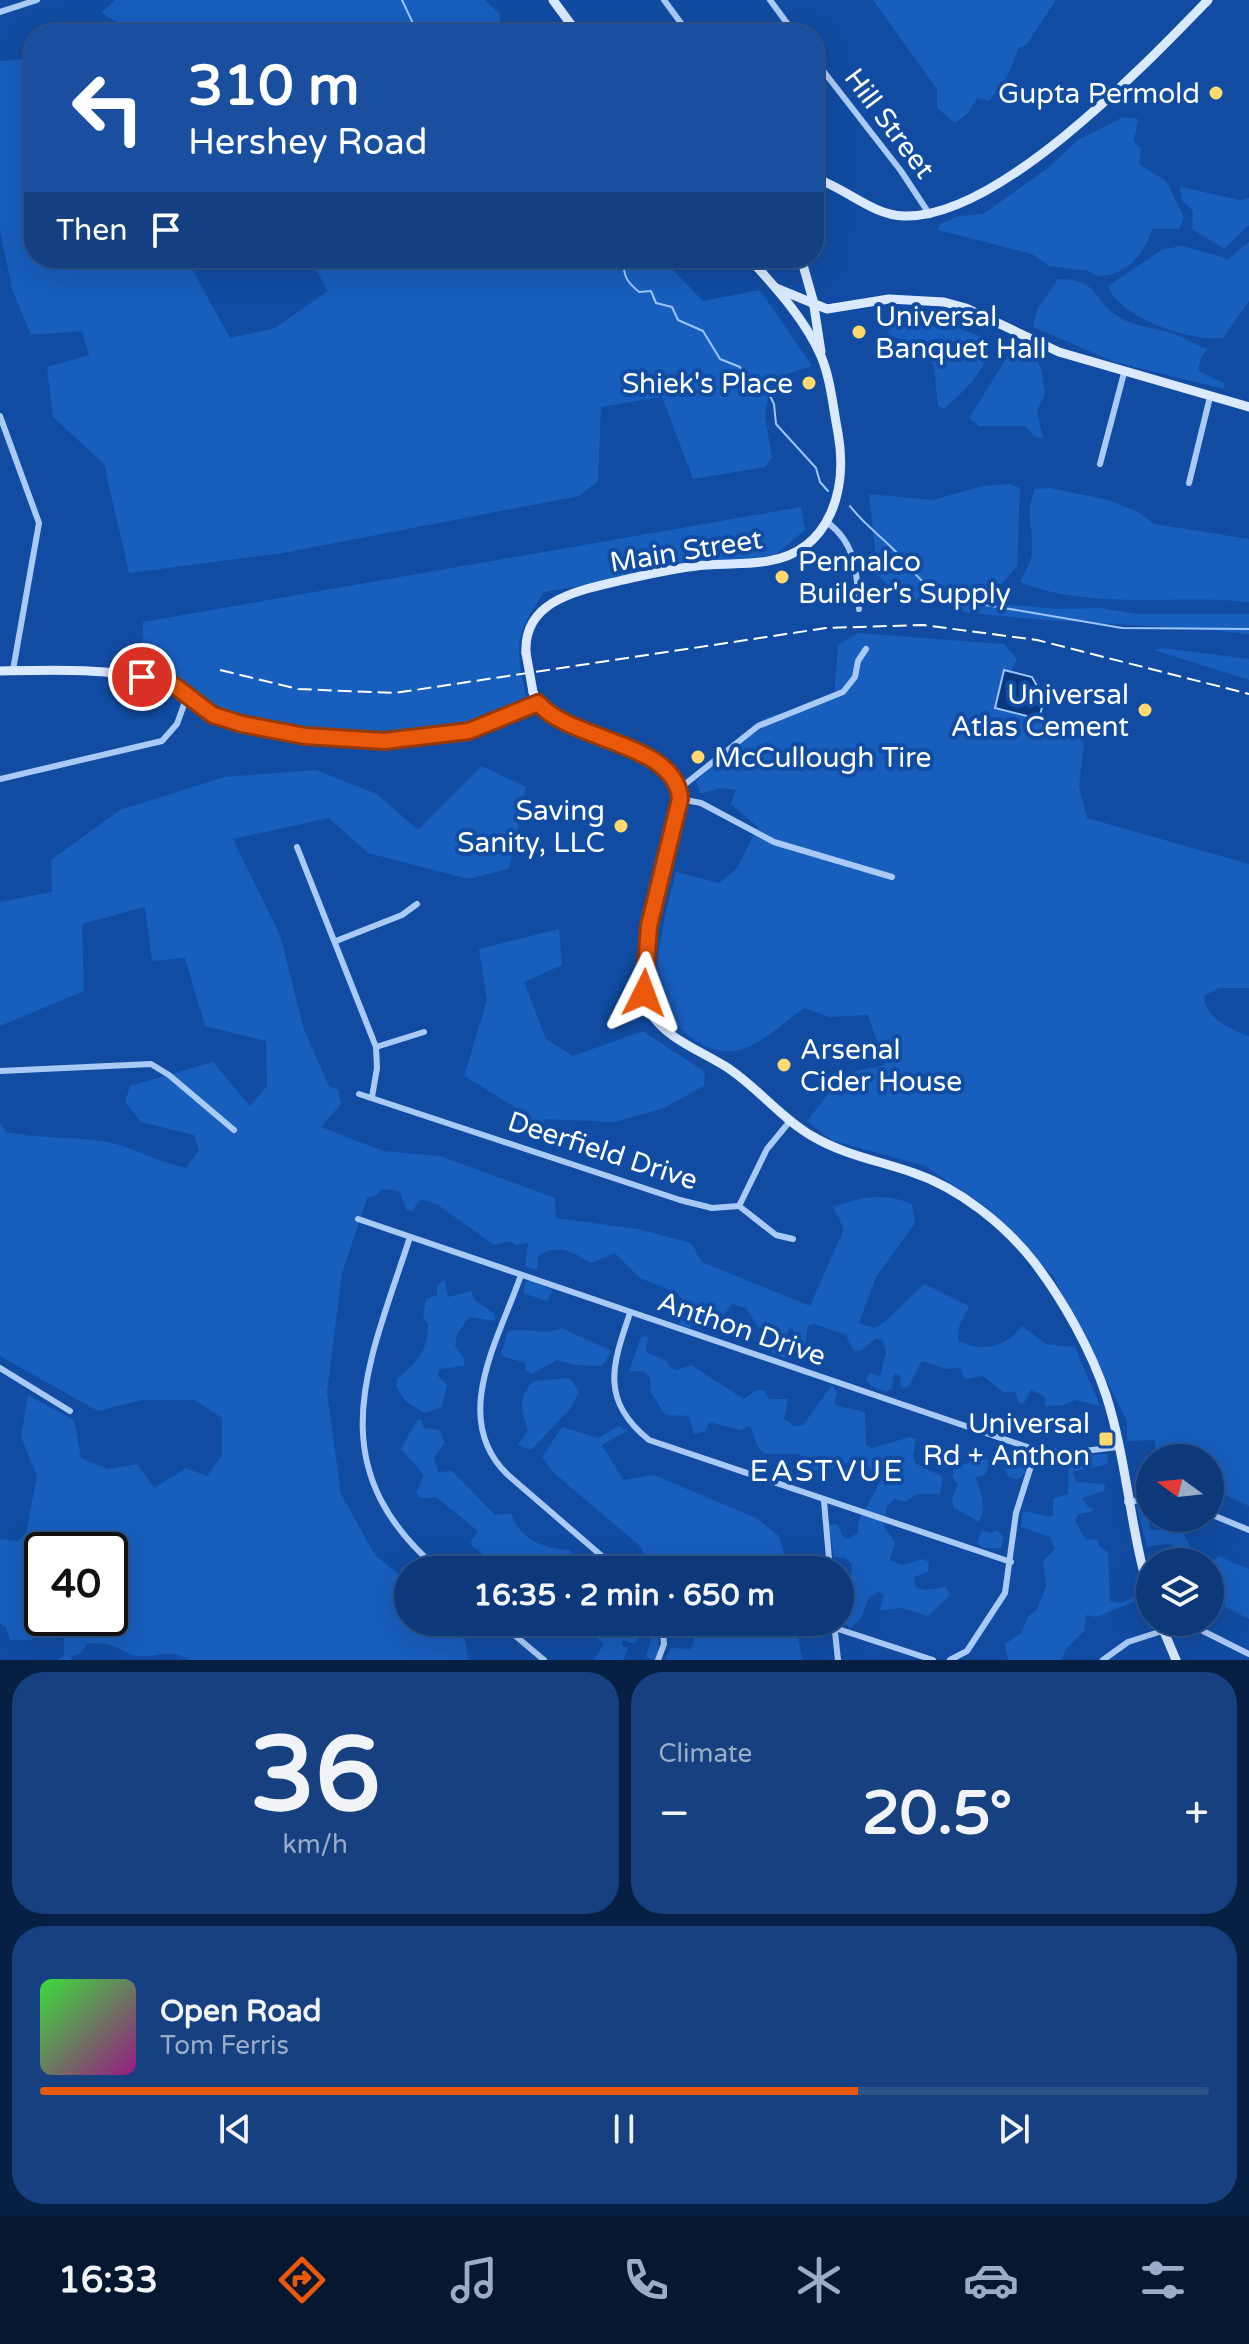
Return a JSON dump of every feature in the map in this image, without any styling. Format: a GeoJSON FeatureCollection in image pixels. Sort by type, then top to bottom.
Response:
{"type":"FeatureCollection","features":[{"type":"Feature","properties":{"kind":"street"},"geometry":{"type":"LineString","coordinates":[[0,12],[37,0]]}},
{"type":"Feature","properties":{"kind":"street"},"geometry":{"type":"LineString","coordinates":[[553,0],[571,24]]}},
{"type":"Feature","properties":{"kind":"street"},"geometry":{"type":"LineString","coordinates":[[664,0],[682,24]]}},
{"type":"Feature","properties":{"kind":"street"},"geometry":{"type":"LineString","coordinates":[[770,0],[788,24]]}},
{"type":"Feature","properties":{"kind":"street"},"geometry":{"type":"LineString","coordinates":[[824,183],[888,213],[930,215],[994,190],[1127,83],[1208,0]]}},
{"type":"Feature","properties":{"kind":"street","name":"Hill Street"},"geometry":{"type":"LineString","coordinates":[[824,72],[901,171],[930,215]]}},
{"type":"Feature","properties":{"kind":"street"},"geometry":{"type":"LineString","coordinates":[[758,268],[775,288],[821,357]]}},
{"type":"Feature","properties":{"kind":"street"},"geometry":{"type":"LineString","coordinates":[[804,268],[814,305],[842,472],[832,514],[827,522],[849,545],[854,556],[859,609]]}},
{"type":"Feature","properties":{"kind":"street"},"geometry":{"type":"LineString","coordinates":[[775,288],[827,309],[889,299],[944,302],[988,316],[1059,352],[1249,407]]}},
{"type":"Feature","properties":{"kind":"street"},"geometry":{"type":"LineString","coordinates":[[1100,464],[1124,373]]}},
{"type":"Feature","properties":{"kind":"street"},"geometry":{"type":"LineString","coordinates":[[1189,483],[1210,397]]}},
{"type":"Feature","properties":{"kind":"street"},"geometry":{"type":"LineString","coordinates":[[0,416],[39,523],[13,670]]}},
{"type":"Feature","properties":{"kind":"street","name":"Main Street"},"geometry":{"type":"LineString","coordinates":[[538,703],[526,653],[527,637],[537,615],[566,594],[658,572],[771,561],[808,543],[827,522]]}},
{"type":"Feature","properties":{"kind":"street"},"geometry":{"type":"LineString","coordinates":[[866,649],[858,661],[855,677],[843,692],[758,726],[679,794],[649,926],[644,996],[657,1022],[748,1083],[790,1121],[833,1147],[935,1182],[996,1223],[1034,1262],[1062,1304],[1106,1395],[1138,1548]]}},
{"type":"Feature","properties":{"kind":"street"},"geometry":{"type":"LineString","coordinates":[[0,671],[142,677],[175,686],[213,715],[242,724],[305,736],[384,741],[469,731],[538,703],[555,720],[657,761],[679,794],[774,842],[892,877]]}},
{"type":"Feature","properties":{"kind":"street"},"geometry":{"type":"LineString","coordinates":[[0,779],[162,741],[177,724],[187,696]]}},
{"type":"Feature","properties":{"kind":"street"},"geometry":{"type":"LineString","coordinates":[[297,847],[376,1047],[377,1068],[372,1097]]}},
{"type":"Feature","properties":{"kind":"street"},"geometry":{"type":"LineString","coordinates":[[336,941],[402,915],[417,904]]}},
{"type":"Feature","properties":{"kind":"street"},"geometry":{"type":"LineString","coordinates":[[376,1047],[424,1032]]}},
{"type":"Feature","properties":{"kind":"street"},"geometry":{"type":"LineString","coordinates":[[0,1071],[151,1064],[169,1075],[234,1130]]}},
{"type":"Feature","properties":{"kind":"street","name":"Deerfield Drive"},"geometry":{"type":"LineString","coordinates":[[359,1094],[680,1200],[712,1208],[739,1206]]}},
{"type":"Feature","properties":{"kind":"street"},"geometry":{"type":"LineString","coordinates":[[790,1121],[767,1149],[739,1206],[776,1235],[793,1239]]}},
{"type":"Feature","properties":{"kind":"street","name":"Anthon Drive"},"geometry":{"type":"LineString","coordinates":[[358,1219],[1036,1450],[1069,1453],[1117,1447]]}},
{"type":"Feature","properties":{"kind":"street"},"geometry":{"type":"LineString","coordinates":[[410,1237],[366,1370],[362,1422],[368,1460],[383,1500],[411,1543],[424,1556]]}},
{"type":"Feature","properties":{"kind":"street"},"geometry":{"type":"LineString","coordinates":[[521,1275],[481,1390],[478,1424],[483,1443],[492,1461],[602,1556]]}},
{"type":"Feature","properties":{"kind":"street"},"geometry":{"type":"LineString","coordinates":[[630,1313],[615,1362],[613,1383],[619,1404],[634,1427],[649,1440],[1011,1562]]}},
{"type":"Feature","properties":{"kind":"street"},"geometry":{"type":"LineString","coordinates":[[0,1368],[70,1411]]}},
{"type":"Feature","properties":{"kind":"street"},"geometry":{"type":"LineString","coordinates":[[950,1660],[965,1653],[1005,1593],[1016,1513],[1036,1450]]}},
{"type":"Feature","properties":{"kind":"street"},"geometry":{"type":"LineString","coordinates":[[824,1501],[829,1556]]}},
{"type":"Feature","properties":{"kind":"street"},"geometry":{"type":"LineString","coordinates":[[1127,1502],[1136,1501]]}},
{"type":"Feature","properties":{"kind":"street"},"geometry":{"type":"LineString","coordinates":[[1224,1520],[1249,1530]]}},
{"type":"Feature","properties":{"kind":"street"},"geometry":{"type":"LineString","coordinates":[[854,1632],[933,1660]]}},
{"type":"Feature","properties":{"kind":"street"},"geometry":{"type":"LineString","coordinates":[[516,1636],[544,1660]]}},
{"type":"Feature","properties":{"kind":"street"},"geometry":{"type":"LineString","coordinates":[[658,1660],[664,1644],[663,1636]]}},
{"type":"Feature","properties":{"kind":"street"},"geometry":{"type":"LineString","coordinates":[[835,1636],[838,1660]]}},
{"type":"Feature","properties":{"kind":"street"},"geometry":{"type":"LineString","coordinates":[[1103,1660],[1140,1636]]}},
{"type":"Feature","properties":{"kind":"street"},"geometry":{"type":"LineString","coordinates":[[1166,1636],[1176,1660]]}},
{"type":"Feature","properties":{"kind":"street"},"geometry":{"type":"LineString","coordinates":[[1216,1636],[1249,1654]]}},
{"type":"Feature","properties":{"kind":"shaded area"},"geometry":{"type":"Polygon","coordinates":[[[115,0],[485,0],[499,13],[501,24],[121,24],[101,13],[115,0]]]}},
{"type":"Feature","properties":{"kind":"shaded area"},"geometry":{"type":"Polygon","coordinates":[[[873,0],[1056,0],[1027,44],[1019,48],[1005,82],[989,101],[977,98],[968,113],[955,123],[937,108],[937,89],[873,0]]]}},
{"type":"Feature","properties":{"kind":"shaded area"},"geometry":{"type":"Polygon","coordinates":[[[24,59],[24,268],[192,268],[230,338],[275,328],[328,291],[315,268],[671,268],[703,301],[760,290],[812,366],[771,379],[765,416],[772,457],[765,467],[693,479],[662,397],[601,407],[598,481],[579,496],[283,553],[129,573],[104,464],[53,417],[47,367],[89,355],[82,331],[31,335],[12,289],[0,229],[0,61],[24,59]]]}},
{"type":"Feature","properties":{"kind":"shaded area"},"geometry":{"type":"Polygon","coordinates":[[[1123,117],[1138,119],[1134,141],[1141,149],[1139,164],[1166,181],[1184,217],[1179,229],[1152,229],[1139,255],[1125,268],[1097,276],[1088,271],[1049,266],[1032,254],[938,230],[940,224],[959,216],[983,214],[1048,168],[1078,140],[1123,117]]]}},
{"type":"Feature","properties":{"kind":"shaded area"},"geometry":{"type":"Polygon","coordinates":[[[1180,187],[1240,200],[1249,198],[1249,225],[1224,249],[1192,229],[1193,211],[1182,200],[1180,187]]]}},
{"type":"Feature","properties":{"kind":"shaded area"},"geometry":{"type":"Polygon","coordinates":[[[1249,242],[1249,301],[1223,338],[1194,336],[1158,326],[1126,308],[1108,286],[1163,249],[1183,246],[1228,259],[1249,242]]]}},
{"type":"Feature","properties":{"kind":"shaded area"},"geometry":{"type":"Polygon","coordinates":[[[1058,279],[1088,286],[1110,310],[1126,321],[1171,333],[1208,349],[1201,357],[1198,371],[1224,383],[1224,389],[1115,362],[1033,327],[1037,310],[1058,279]]]}},
{"type":"Feature","properties":{"kind":"shaded area"},"geometry":{"type":"Polygon","coordinates":[[[892,317],[954,326],[987,339],[981,370],[944,409],[938,406],[934,367],[925,346],[890,336],[885,326],[892,317]]]}},
{"type":"Feature","properties":{"kind":"shaded area"},"geometry":{"type":"Polygon","coordinates":[[[1021,346],[1035,354],[1041,369],[1045,394],[1037,410],[1043,439],[1034,436],[1025,426],[979,426],[969,418],[1011,351],[1021,346]]]}},
{"type":"Feature","properties":{"kind":"shaded area"},"geometry":{"type":"Polygon","coordinates":[[[1010,484],[1020,488],[1017,566],[995,592],[962,591],[938,602],[926,603],[901,594],[874,572],[876,557],[869,494],[933,500],[982,486],[1010,484]]]}},
{"type":"Feature","properties":{"kind":"shaded area"},"geometry":{"type":"Polygon","coordinates":[[[1050,488],[1108,500],[1138,512],[1154,524],[1249,539],[1249,602],[1104,599],[1047,591],[1020,582],[1031,558],[1030,508],[1035,489],[1050,488]]]}},
{"type":"Feature","properties":{"kind":"shaded area"},"geometry":{"type":"Polygon","coordinates":[[[801,507],[805,530],[776,554],[544,592],[527,620],[520,641],[520,664],[526,696],[493,716],[426,733],[293,729],[223,711],[178,679],[142,667],[143,622],[801,507]]]}},
{"type":"Feature","properties":{"kind":"shaded area"},"geometry":{"type":"Polygon","coordinates":[[[986,603],[1060,609],[1100,608],[1137,614],[1249,614],[1249,634],[1000,616],[964,612],[961,606],[986,603]]]}},
{"type":"Feature","properties":{"kind":"shaded area"},"geometry":{"type":"Polygon","coordinates":[[[858,633],[1004,644],[1017,659],[1004,685],[1004,702],[1067,726],[1084,743],[1079,787],[1087,818],[1249,864],[1249,988],[1219,988],[1204,996],[1214,1017],[1249,1036],[1249,1506],[1224,1494],[1224,1444],[1127,1441],[1127,1421],[1053,1276],[985,1206],[925,1166],[831,1140],[807,1121],[844,1074],[885,1065],[868,1015],[829,1017],[804,1008],[762,1040],[734,1051],[719,1051],[687,1034],[662,1006],[658,995],[657,965],[676,872],[719,883],[737,868],[758,827],[731,804],[736,790],[721,788],[700,794],[696,781],[764,718],[834,698],[838,645],[858,633]]]}},
{"type":"Feature","properties":{"kind":"shaded area"},"geometry":{"type":"Polygon","coordinates":[[[1162,648],[1249,659],[1249,680],[1154,650],[1162,648]]]}},
{"type":"Feature","properties":{"kind":"shaded area"},"geometry":{"type":"Polygon","coordinates":[[[1004,670],[1032,677],[1044,699],[1039,719],[995,708],[1004,670]]]}},
{"type":"Feature","properties":{"kind":"shaded area"},"geometry":{"type":"Polygon","coordinates":[[[482,766],[526,787],[509,869],[468,879],[368,853],[329,818],[233,839],[280,935],[303,1027],[329,1086],[338,1090],[341,1104],[321,1127],[383,1151],[440,1156],[555,1198],[556,1218],[638,1229],[691,1243],[702,1262],[810,1306],[844,1229],[833,1207],[872,1197],[912,1204],[915,1223],[876,1277],[859,1323],[874,1328],[880,1325],[925,1284],[969,1306],[959,1327],[958,1340],[967,1344],[984,1347],[1001,1344],[1022,1326],[1046,1344],[1075,1347],[1100,1406],[1075,1400],[1064,1405],[1045,1406],[1045,1397],[1031,1390],[1024,1403],[1020,1404],[1015,1392],[1003,1392],[983,1376],[965,1379],[960,1368],[946,1369],[922,1361],[908,1387],[901,1388],[900,1376],[894,1373],[892,1388],[886,1392],[871,1386],[866,1379],[870,1373],[880,1376],[886,1352],[883,1340],[875,1339],[861,1351],[854,1351],[846,1335],[814,1324],[808,1326],[805,1344],[794,1343],[796,1333],[790,1327],[786,1335],[788,1359],[772,1353],[775,1328],[762,1333],[746,1308],[732,1304],[724,1315],[706,1304],[690,1313],[693,1323],[689,1328],[679,1324],[686,1305],[677,1293],[640,1278],[615,1253],[591,1263],[559,1249],[538,1256],[537,1270],[525,1267],[528,1243],[516,1245],[510,1241],[494,1245],[438,1205],[421,1199],[412,1211],[407,1210],[399,1191],[382,1189],[376,1196],[367,1198],[342,1273],[327,1392],[341,1494],[375,1555],[394,1571],[394,1636],[464,1636],[468,1660],[189,1660],[170,1654],[134,1655],[97,1643],[87,1644],[80,1654],[71,1656],[72,1660],[58,1660],[64,1655],[64,1636],[128,1636],[128,1532],[26,1532],[37,1476],[21,1437],[28,1395],[74,1420],[81,1458],[108,1469],[137,1464],[154,1488],[186,1468],[207,1476],[222,1455],[222,1418],[194,1400],[142,1400],[98,1411],[0,1356],[0,1123],[6,1132],[108,1142],[186,1168],[199,1150],[194,1135],[141,1122],[125,1102],[130,1086],[213,1062],[250,1106],[267,1086],[266,1041],[205,1026],[185,958],[152,961],[145,907],[82,924],[84,991],[0,1026],[0,902],[52,892],[51,860],[120,810],[224,777],[316,770],[377,794],[418,830],[482,766]]]}},
{"type":"Feature","properties":{"kind":"shaded area"},"geometry":{"type":"Polygon","coordinates":[[[559,929],[562,965],[524,982],[546,1039],[573,1056],[643,1031],[705,1072],[704,1086],[664,1108],[615,1122],[545,1119],[538,1138],[512,1131],[515,1107],[464,1076],[487,1000],[479,949],[559,929]]]}},
{"type":"Feature","properties":{"kind":"shaded area"},"geometry":{"type":"Polygon","coordinates":[[[445,1280],[448,1297],[471,1291],[475,1300],[495,1314],[495,1321],[469,1317],[457,1334],[455,1346],[464,1358],[464,1366],[440,1369],[438,1376],[447,1385],[442,1407],[425,1413],[406,1402],[396,1386],[397,1379],[416,1361],[424,1348],[428,1332],[428,1323],[423,1318],[426,1299],[437,1295],[437,1285],[445,1280]]]}},
{"type":"Feature","properties":{"kind":"shaded area"},"geometry":{"type":"Polygon","coordinates":[[[530,1280],[553,1290],[547,1301],[523,1293],[525,1282],[530,1280]]]}},
{"type":"Feature","properties":{"kind":"shaded area"},"geometry":{"type":"Polygon","coordinates":[[[561,1328],[612,1351],[602,1366],[575,1365],[557,1360],[532,1374],[525,1370],[526,1363],[501,1356],[507,1332],[548,1332],[561,1328]]]}},
{"type":"Feature","properties":{"kind":"shaded area"},"geometry":{"type":"Polygon","coordinates":[[[648,1336],[646,1352],[666,1361],[671,1368],[677,1370],[691,1365],[744,1399],[756,1390],[764,1390],[769,1399],[788,1399],[784,1419],[794,1426],[803,1425],[832,1385],[837,1393],[834,1405],[865,1412],[866,1445],[872,1448],[910,1437],[916,1439],[915,1463],[943,1477],[940,1494],[917,1494],[905,1502],[895,1499],[887,1506],[884,1527],[895,1542],[890,1560],[902,1565],[923,1559],[929,1562],[928,1572],[914,1577],[916,1588],[946,1587],[950,1595],[928,1616],[902,1608],[880,1610],[884,1594],[879,1592],[869,1597],[861,1618],[854,1625],[854,1556],[834,1556],[829,1525],[837,1524],[843,1537],[848,1539],[858,1533],[858,1523],[881,1480],[867,1465],[853,1460],[815,1470],[801,1468],[800,1454],[765,1454],[758,1447],[750,1426],[740,1430],[709,1422],[706,1431],[694,1434],[689,1417],[663,1412],[651,1394],[650,1378],[644,1371],[629,1371],[641,1337],[648,1336]]]}},
{"type":"Feature","properties":{"kind":"shaded area"},"geometry":{"type":"Polygon","coordinates":[[[570,1378],[579,1392],[570,1409],[531,1450],[518,1445],[528,1430],[522,1404],[529,1387],[534,1381],[570,1378]]]}},
{"type":"Feature","properties":{"kind":"shaded area"},"geometry":{"type":"Polygon","coordinates":[[[417,1420],[421,1420],[424,1428],[439,1430],[445,1443],[434,1457],[438,1472],[452,1471],[495,1515],[511,1513],[520,1530],[534,1541],[569,1550],[573,1554],[485,1556],[472,1546],[471,1541],[478,1531],[436,1497],[420,1498],[416,1493],[424,1475],[401,1449],[417,1420]]]}},
{"type":"Feature","properties":{"kind":"shaded area"},"geometry":{"type":"Polygon","coordinates":[[[619,1426],[627,1431],[602,1445],[623,1480],[654,1475],[756,1518],[779,1536],[785,1556],[645,1556],[641,1547],[553,1472],[542,1457],[562,1427],[598,1438],[619,1426]]]}},
{"type":"Feature","properties":{"kind":"shaded area"},"geometry":{"type":"Polygon","coordinates":[[[1107,1454],[1108,1464],[1072,1472],[1077,1482],[1105,1484],[1104,1491],[1082,1498],[1089,1508],[1093,1507],[1091,1512],[1078,1514],[1075,1521],[1086,1540],[1098,1539],[1099,1546],[1108,1552],[1110,1601],[1120,1603],[1134,1597],[1134,1602],[1096,1617],[1086,1615],[1084,1631],[1066,1649],[1061,1660],[1008,1660],[1005,1644],[1021,1633],[1029,1615],[1036,1611],[1046,1586],[1043,1561],[1055,1549],[1050,1537],[1021,1527],[1023,1511],[1053,1517],[1053,1499],[1068,1494],[1069,1461],[1073,1456],[1107,1454]]]}},
{"type":"Feature","properties":{"kind":"shaded area"},"geometry":{"type":"Polygon","coordinates":[[[981,1458],[989,1460],[986,1474],[975,1478],[983,1500],[979,1522],[954,1508],[952,1498],[958,1485],[952,1477],[954,1468],[981,1458]]]}},
{"type":"Feature","properties":{"kind":"shaded area"},"geometry":{"type":"Polygon","coordinates":[[[1015,1459],[1022,1462],[1025,1469],[1022,1476],[1015,1479],[1008,1476],[1005,1469],[1008,1462],[1015,1459]]]}},
{"type":"Feature","properties":{"kind":"shaded area"},"geometry":{"type":"Polygon","coordinates":[[[997,1530],[1004,1537],[1001,1548],[983,1548],[977,1542],[982,1531],[991,1533],[997,1530]]]}},
{"type":"Feature","properties":{"kind":"shaded area"},"geometry":{"type":"Polygon","coordinates":[[[1143,1532],[1182,1532],[1191,1548],[1173,1548],[1171,1543],[1147,1547],[1143,1532]]]}},
{"type":"Feature","properties":{"kind":"shaded area"},"geometry":{"type":"Polygon","coordinates":[[[24,1535],[24,1636],[33,1636],[32,1640],[10,1640],[6,1627],[0,1624],[0,1539],[18,1541],[24,1535]]]}},
{"type":"Feature","properties":{"kind":"shaded area"},"geometry":{"type":"Polygon","coordinates":[[[1224,1559],[1249,1569],[1249,1619],[1225,1607],[1224,1559]]]}},
{"type":"Feature","properties":{"kind":"shaded area"},"geometry":{"type":"Polygon","coordinates":[[[595,1636],[641,1636],[634,1644],[623,1640],[622,1645],[628,1649],[623,1660],[594,1660],[604,1644],[595,1636]]]}},
{"type":"Feature","properties":{"kind":"shaded area"},"geometry":{"type":"Polygon","coordinates":[[[648,1636],[658,1636],[655,1660],[646,1657],[651,1639],[648,1636]]]}},
{"type":"Feature","properties":{"kind":"shaded area"},"geometry":{"type":"Polygon","coordinates":[[[695,1636],[798,1636],[802,1660],[665,1660],[671,1648],[691,1649],[695,1636]]]}},
{"type":"Feature","properties":{"kind":"waterway"},"geometry":{"type":"LineString","coordinates":[[402,0],[413,24]]}},
{"type":"Feature","properties":{"kind":"waterway"},"geometry":{"type":"LineString","coordinates":[[623,268],[633,287],[639,292],[651,291],[656,303],[672,307],[678,320],[703,331],[720,359],[740,367],[748,383],[768,392],[774,404],[776,424],[816,468],[820,482],[828,491]]}},
{"type":"Feature","properties":{"kind":"waterway"},"geometry":{"type":"LineString","coordinates":[[850,506],[922,581],[951,599],[1122,628],[1249,629]]}},
{"type":"Feature","properties":{"kind":"railway"},"geometry":{"type":"LineString","coordinates":[[220,670],[298,689],[395,693],[826,628],[923,625],[1037,640],[1249,694]]}},
{"type":"Feature","properties":{"kind":"place","name":"Gupta Permold"},"geometry":{"type":"Point","coordinates":[1216,93]}},
{"type":"Feature","properties":{"kind":"place","name":"Universal Banquet Hall"},"geometry":{"type":"Point","coordinates":[859,332]}},
{"type":"Feature","properties":{"kind":"place","name":"Shiek's Place"},"geometry":{"type":"Point","coordinates":[809,383]}},
{"type":"Feature","properties":{"kind":"place","name":"Pennalco Builder's Supply"},"geometry":{"type":"Point","coordinates":[782,577]}},
{"type":"Feature","properties":{"kind":"place","name":"Universal Atlas Cement"},"geometry":{"type":"Point","coordinates":[1145,710]}},
{"type":"Feature","properties":{"kind":"place","name":"McCullough Tire"},"geometry":{"type":"Point","coordinates":[698,757]}},
{"type":"Feature","properties":{"kind":"place","name":"Saving Sanity, LLC"},"geometry":{"type":"Point","coordinates":[621,826]}},
{"type":"Feature","properties":{"kind":"place","name":"Arsenal Cider House"},"geometry":{"type":"Point","coordinates":[784,1065]}},
{"type":"Feature","properties":{"kind":"place","name":"Universal Rd + Anthon"},"geometry":{"type":"Point","coordinates":[1106,1439]}},
{"type":"Feature","properties":{"kind":"district","name":"EASTVUE"},"geometry":{"type":"Point","coordinates":[827,1471]}},
{"type":"Feature","properties":{"kind":"route"},"geometry":{"type":"LineString","coordinates":[[142,677],[175,686],[213,715],[305,736],[384,741],[443,737],[486,726],[538,703],[555,720],[657,761],[679,789],[680,799],[677,822],[649,926],[644,993]]}}]}
